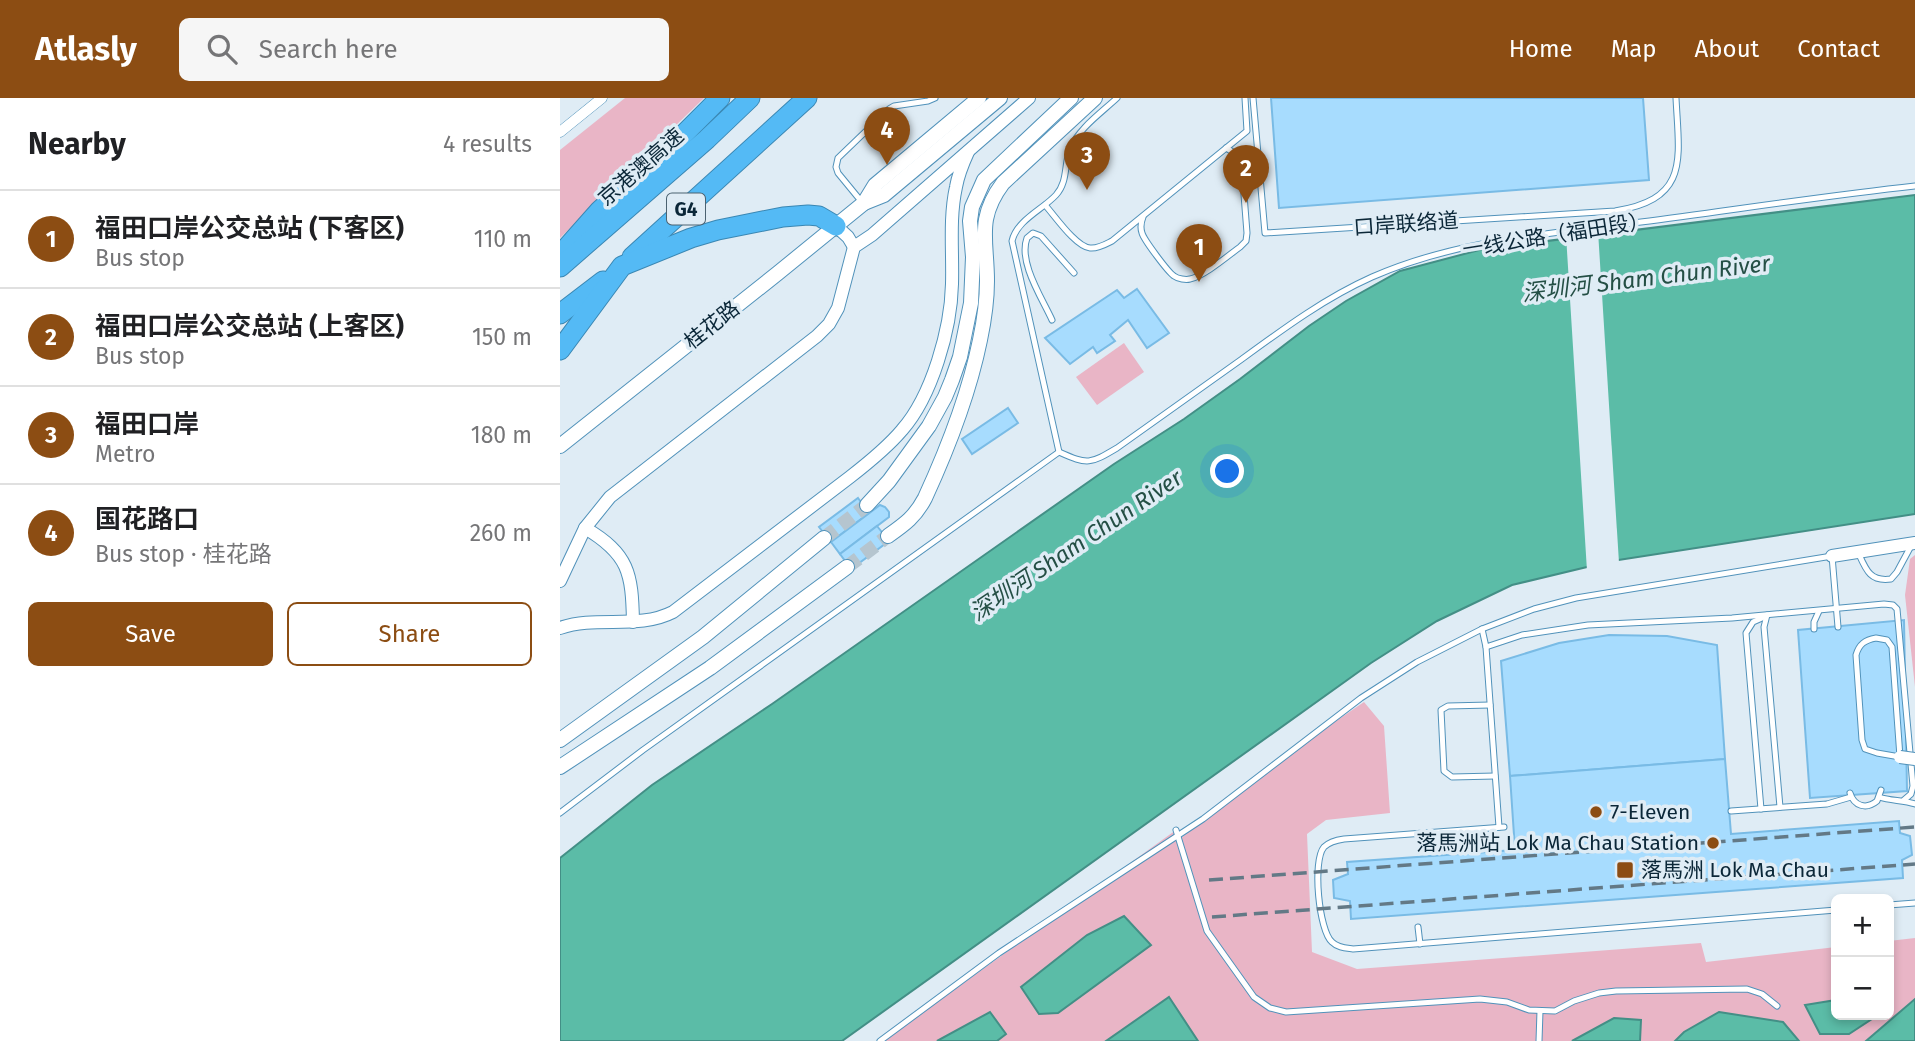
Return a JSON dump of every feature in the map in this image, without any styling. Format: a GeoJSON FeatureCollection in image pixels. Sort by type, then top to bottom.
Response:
{"type":"FeatureCollection","features":[{"type":"Feature","properties":{"kind":"highway"},"geometry":{"type":"LineString","coordinates":[[560,255],[600,210],[673,145],[720,98]]}},
{"type":"Feature","properties":{"kind":"highway"},"geometry":{"type":"LineString","coordinates":[[707,139],[740,98]]}},
{"type":"Feature","properties":{"kind":"highway","name":"京港澳高速"},"geometry":{"type":"LineString","coordinates":[[560,267],[750,98]]}},
{"type":"Feature","properties":{"kind":"highway","name":"G4"},"geometry":{"type":"LineString","coordinates":[[560,314],[622,266],[807,98]]}},
{"type":"Feature","properties":{"kind":"highway"},"geometry":{"type":"LineString","coordinates":[[560,350],[622,266],[691,239],[743,224],[808,215],[819,216],[836,226]]}},
{"type":"Feature","properties":{"kind":"main road"},"geometry":{"type":"LineString","coordinates":[[863,203],[876,185],[979,98]]}},
{"type":"Feature","properties":{"kind":"main road"},"geometry":{"type":"LineString","coordinates":[[863,203],[884,195],[1000,98]]}},
{"type":"Feature","properties":{"kind":"main road"},"geometry":{"type":"LineString","coordinates":[[867,505],[889,481],[929,426],[949,389],[960,357],[971,303],[973,257],[970,221],[972,207],[984,180],[1071,98]]}},
{"type":"Feature","properties":{"kind":"main road"},"geometry":{"type":"LineString","coordinates":[[888,536],[918,513],[934,479],[974,367],[984,319],[987,281],[985,220],[991,198],[1003,183],[1095,98]]}},
{"type":"Feature","properties":{"kind":"main road","name":"桂花路"},"geometry":{"type":"LineString","coordinates":[[560,446],[863,203]]}},
{"type":"Feature","properties":{"kind":"main road"},"geometry":{"type":"LineString","coordinates":[[560,740],[703,637],[824,538]]}},
{"type":"Feature","properties":{"kind":"main road"},"geometry":{"type":"LineString","coordinates":[[560,767],[709,668],[847,567]]}},
{"type":"Feature","properties":{"kind":"street"},"geometry":{"type":"LineString","coordinates":[[560,132],[602,98]]}},
{"type":"Feature","properties":{"kind":"street"},"geometry":{"type":"LineString","coordinates":[[560,581],[585,528],[600,508],[624,485],[817,336],[829,324],[838,307],[855,247],[1029,98]]}},
{"type":"Feature","properties":{"kind":"street"},"geometry":{"type":"LineString","coordinates":[[560,628],[596,621],[633,622],[662,617],[876,456],[902,431],[915,413],[931,381],[946,331],[953,288],[955,189],[968,152]]}},
{"type":"Feature","properties":{"kind":"street"},"geometry":{"type":"LineString","coordinates":[[836,226],[855,247]]}},
{"type":"Feature","properties":{"kind":"street"},"geometry":{"type":"LineString","coordinates":[[585,528],[604,539],[626,566],[632,592],[633,622]]}},
{"type":"Feature","properties":{"kind":"street"},"geometry":{"type":"LineString","coordinates":[[1832,556],[1914,543]]}},
{"type":"Feature","properties":{"kind":"street"},"geometry":{"type":"LineString","coordinates":[[1900,757],[1915,759]]}},
{"type":"Feature","properties":{"kind":"lane"},"geometry":{"type":"LineString","coordinates":[[863,203],[838,173],[838,158],[889,109],[935,98]]}},
{"type":"Feature","properties":{"kind":"lane"},"geometry":{"type":"LineString","coordinates":[[560,813],[643,750],[1059,452],[1012,241],[1018,228],[1059,192],[1069,151],[1077,137],[1117,98]]}},
{"type":"Feature","properties":{"kind":"lane"},"geometry":{"type":"LineString","coordinates":[[1045,205],[1078,243],[1090,248],[1101,247],[1112,241],[1247,131],[1245,98]]}},
{"type":"Feature","properties":{"kind":"lane","name":"口岸联络道"},"geometry":{"type":"LineString","coordinates":[[1253,98],[1265,233],[1602,212],[1645,204],[1660,195],[1676,172],[1679,155],[1676,98]]}},
{"type":"Feature","properties":{"kind":"lane"},"geometry":{"type":"LineString","coordinates":[[1143,215],[1141,225],[1146,242],[1175,276],[1189,279],[1198,276],[1240,247],[1246,241],[1247,233],[1242,169],[1235,152],[1226,148]]}},
{"type":"Feature","properties":{"kind":"lane","name":"一线公路（福田段）"},"geometry":{"type":"LineString","coordinates":[[1059,452],[1085,462],[1097,460],[1328,300],[1413,261],[1515,237],[1915,186]]}},
{"type":"Feature","properties":{"kind":"lane"},"geometry":{"type":"LineString","coordinates":[[1052,320],[1027,266],[1027,237],[1033,233],[1041,236],[1074,273]]}},
{"type":"Feature","properties":{"kind":"lane"},"geometry":{"type":"LineString","coordinates":[[1858,552],[1865,568],[1874,578],[1891,579],[1914,543]]}},
{"type":"Feature","properties":{"kind":"lane"},"geometry":{"type":"LineString","coordinates":[[880,1041],[999,953],[1177,833],[1203,820],[1361,698],[1417,662],[1482,629],[1534,609],[1576,598],[1832,556],[1838,627]]}},
{"type":"Feature","properties":{"kind":"lane"},"geometry":{"type":"LineString","coordinates":[[1486,647],[1522,635],[1588,625],[1893,605],[1897,609],[1913,786],[1911,794],[1904,800]]}},
{"type":"Feature","properties":{"kind":"lane"},"geometry":{"type":"LineString","coordinates":[[1814,629],[1819,611]]}},
{"type":"Feature","properties":{"kind":"lane"},"geometry":{"type":"LineString","coordinates":[[1767,615],[1763,627],[1780,807]]}},
{"type":"Feature","properties":{"kind":"lane"},"geometry":{"type":"LineString","coordinates":[[1761,808],[1746,633],[1753,622],[1767,615]]}},
{"type":"Feature","properties":{"kind":"lane"},"geometry":{"type":"LineString","coordinates":[[1482,629],[1486,647],[1495,776],[1502,827],[1344,839],[1324,847],[1318,866],[1321,906],[1324,928],[1332,942],[1353,949],[1831,909]]}},
{"type":"Feature","properties":{"kind":"lane"},"geometry":{"type":"LineString","coordinates":[[1868,639],[1887,640],[1892,647],[1900,757],[1865,749],[1862,740],[1856,655],[1858,646],[1868,639]]}},
{"type":"Feature","properties":{"kind":"lane"},"geometry":{"type":"LineString","coordinates":[[1490,705],[1448,706],[1441,710],[1444,771],[1452,777],[1495,776]]}},
{"type":"Feature","properties":{"kind":"lane"},"geometry":{"type":"LineString","coordinates":[[1731,811],[1835,802],[1851,795],[1854,801],[1863,806],[1872,804],[1880,797],[1881,790]]}},
{"type":"Feature","properties":{"kind":"lane"},"geometry":{"type":"LineString","coordinates":[[1831,795],[1835,802]]}},
{"type":"Feature","properties":{"kind":"lane"},"geometry":{"type":"LineString","coordinates":[[1880,797],[1889,801],[1904,800],[1915,804]]}},
{"type":"Feature","properties":{"kind":"lane"},"geometry":{"type":"LineString","coordinates":[[1177,833],[1207,931],[1254,997],[1270,1008],[1286,1012],[1480,999],[1507,1002],[1529,1010],[1555,1011],[1599,993],[1633,989],[1747,989],[1762,994],[1777,1006]]}},
{"type":"Feature","properties":{"kind":"lane"},"geometry":{"type":"LineString","coordinates":[[1894,905],[1915,903]]}},
{"type":"Feature","properties":{"kind":"lane"},"geometry":{"type":"LineString","coordinates":[[1418,927],[1420,944]]}},
{"type":"Feature","properties":{"kind":"lane"},"geometry":{"type":"LineString","coordinates":[[1539,1041],[1540,1011]]}},
{"type":"Feature","properties":{"kind":"shaded area"},"geometry":{"type":"Polygon","coordinates":[[[625,98],[704,98],[560,238],[560,150],[625,98]]]}},
{"type":"Feature","properties":{"kind":"shaded area"},"geometry":{"type":"Polygon","coordinates":[[[1124,343],[1144,372],[1097,405],[1076,377],[1124,343]]]}},
{"type":"Feature","properties":{"kind":"shaded area"},"geometry":{"type":"Polygon","coordinates":[[[1915,555],[1915,687],[1905,595],[1910,559],[1915,555]]]}},
{"type":"Feature","properties":{"kind":"shaded area"},"geometry":{"type":"Polygon","coordinates":[[[1364,702],[1384,726],[1390,813],[1326,820],[1307,834],[1312,952],[1357,969],[1701,943],[1706,962],[1831,948],[1831,1020],[1894,1020],[1894,940],[1915,938],[1915,1041],[883,1041],[1176,830],[1180,839],[1251,779],[1364,702]]]}},
{"type":"Feature","properties":{"kind":"water","name":"深圳河 Sham Chun River"},"geometry":{"type":"Polygon","coordinates":[[[1915,195],[1915,514],[1612,561],[1512,585],[1437,621],[1371,663],[842,1041],[560,1041],[560,858],[652,785],[1114,464],[1184,419],[1346,301],[1400,271],[1483,249],[1915,195]]]}},
{"type":"Feature","properties":{"kind":"water"},"geometry":{"type":"Polygon","coordinates":[[[1124,916],[1151,945],[1058,1013],[1039,1014],[1021,987],[1087,935],[1124,916]]]}},
{"type":"Feature","properties":{"kind":"water"},"geometry":{"type":"Polygon","coordinates":[[[1169,997],[1198,1041],[1106,1041],[1169,997]]]}},
{"type":"Feature","properties":{"kind":"water"},"geometry":{"type":"Polygon","coordinates":[[[1915,999],[1915,1041],[1866,1041],[1894,1020],[1894,1017],[1915,999]]]}},
{"type":"Feature","properties":{"kind":"water"},"geometry":{"type":"Polygon","coordinates":[[[1831,1001],[1831,1020],[1870,1020],[1849,1034],[1820,1034],[1805,1005],[1831,1001]]]}},
{"type":"Feature","properties":{"kind":"water"},"geometry":{"type":"Polygon","coordinates":[[[990,1012],[1006,1034],[997,1041],[937,1041],[990,1012]]]}},
{"type":"Feature","properties":{"kind":"water"},"geometry":{"type":"Polygon","coordinates":[[[1719,1012],[1783,1022],[1799,1041],[1675,1041],[1684,1032],[1719,1012]]]}},
{"type":"Feature","properties":{"kind":"water"},"geometry":{"type":"Polygon","coordinates":[[[1614,1018],[1641,1020],[1640,1041],[1572,1041],[1614,1018]]]}},
{"type":"Feature","properties":{"kind":"pier"},"geometry":{"type":"Polygon","coordinates":[[[1598,231],[1619,563],[1587,571],[1566,235],[1598,231]]]}},
{"type":"Feature","properties":{"kind":"building"},"geometry":{"type":"Polygon","coordinates":[[[1271,98],[1643,98],[1649,180],[1279,208],[1271,98]]]}},
{"type":"Feature","properties":{"kind":"building"},"geometry":{"type":"Polygon","coordinates":[[[1137,289],[1169,333],[1147,348],[1128,320],[1110,335],[1115,341],[1097,353],[1093,347],[1070,364],[1045,338],[1117,290],[1124,298],[1137,289]]]}},
{"type":"Feature","properties":{"kind":"building"},"geometry":{"type":"Polygon","coordinates":[[[1008,408],[1018,423],[972,454],[962,439],[1008,408]]]}},
{"type":"Feature","properties":{"kind":"building"},"geometry":{"type":"Polygon","coordinates":[[[858,498],[869,513],[831,542],[819,527],[858,498]]]}},
{"type":"Feature","properties":{"kind":"building"},"geometry":{"type":"Polygon","coordinates":[[[880,505],[889,512],[889,517],[840,554],[831,542],[880,505]]]}},
{"type":"Feature","properties":{"kind":"building"},"geometry":{"type":"Polygon","coordinates":[[[877,526],[889,541],[851,569],[840,554],[877,526]]]}},
{"type":"Feature","properties":{"kind":"building"},"geometry":{"type":"Polygon","coordinates":[[[1904,620],[1907,791],[1810,798],[1798,630],[1904,620]]]}},
{"type":"Feature","properties":{"kind":"building"},"geometry":{"type":"Polygon","coordinates":[[[1609,635],[1667,636],[1717,645],[1725,759],[1510,776],[1501,661],[1559,643],[1609,635]]]}},
{"type":"Feature","properties":{"kind":"building","name":"落馬洲站 Lok Ma Chau Station"},"geometry":{"type":"Polygon","coordinates":[[[1725,759],[1731,834],[1899,821],[1900,833],[1910,836],[1912,855],[1902,860],[1903,878],[1351,919],[1350,901],[1334,898],[1333,880],[1348,874],[1347,862],[1515,850],[1510,776],[1725,759]]]}},
{"type":"Feature","properties":{"kind":"tunnel"},"geometry":{"type":"LineString","coordinates":[[824,538],[867,505]]}},
{"type":"Feature","properties":{"kind":"tunnel"},"geometry":{"type":"LineString","coordinates":[[847,567],[888,536]]}},
{"type":"Feature","properties":{"kind":"railway"},"geometry":{"type":"LineString","coordinates":[[1209,880],[1915,827]]}},
{"type":"Feature","properties":{"kind":"railway"},"geometry":{"type":"LineString","coordinates":[[1212,917],[1915,864]]}},
{"type":"Feature","properties":{"kind":"place","name":"国花路口"},"geometry":{"type":"Point","coordinates":[887,165]}},
{"type":"Feature","properties":{"kind":"place","name":"福田口岸"},"geometry":{"type":"Point","coordinates":[1087,190]}},
{"type":"Feature","properties":{"kind":"place","name":"福田口岸公交总站 (上客区)"},"geometry":{"type":"Point","coordinates":[1246,203]}},
{"type":"Feature","properties":{"kind":"place","name":"福田口岸公交总站 (下客区)"},"geometry":{"type":"Point","coordinates":[1199,282]}},
{"type":"Feature","properties":{"kind":"place","name":"7-Eleven"},"geometry":{"type":"Point","coordinates":[1596,812]}},
{"type":"Feature","properties":{"kind":"place","name":"落馬洲站 Lok Ma Chau Station"},"geometry":{"type":"Point","coordinates":[1713,843]}},
{"type":"Feature","properties":{"kind":"place","name":"落馬洲 Lok Ma Chau"},"geometry":{"type":"Point","coordinates":[1625,870]}}]}
